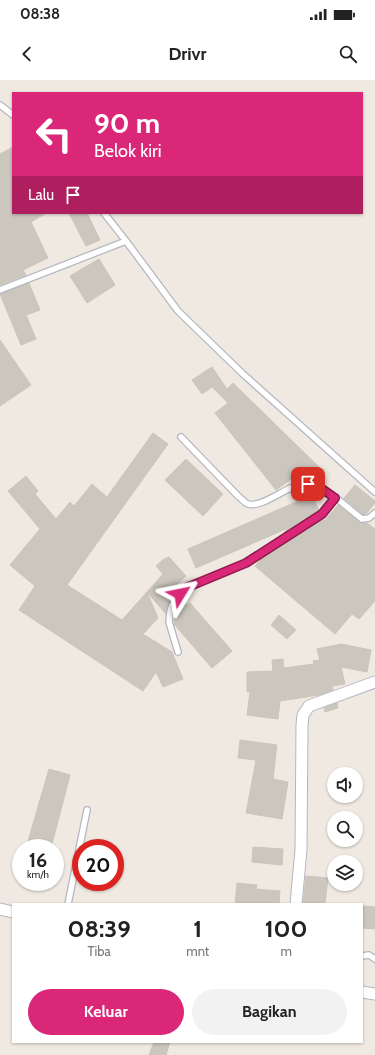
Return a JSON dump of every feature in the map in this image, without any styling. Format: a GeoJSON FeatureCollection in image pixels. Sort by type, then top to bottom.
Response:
{"type":"FeatureCollection","features":[{"type":"Feature","properties":{"kind":"street"},"geometry":{"type":"LineString","coordinates":[[296,903],[301,850],[303,715],[309,706],[375,682]]}},
{"type":"Feature","properties":{"kind":"street"},"geometry":{"type":"LineString","coordinates":[[0,908],[12,912]]}},
{"type":"Feature","properties":{"kind":"street"},"geometry":{"type":"LineString","coordinates":[[363,992],[375,992]]}},
{"type":"Feature","properties":{"kind":"lane"},"geometry":{"type":"LineString","coordinates":[[0,105],[12,114]]}},
{"type":"Feature","properties":{"kind":"lane"},"geometry":{"type":"LineString","coordinates":[[105,214],[178,311],[243,374],[375,492]]}},
{"type":"Feature","properties":{"kind":"lane"},"geometry":{"type":"LineString","coordinates":[[0,290],[126,241]]}},
{"type":"Feature","properties":{"kind":"lane"},"geometry":{"type":"LineString","coordinates":[[182,437],[238,496],[248,504],[257,504],[292,488],[315,484],[362,519],[369,518],[375,513]]}},
{"type":"Feature","properties":{"kind":"lane"},"geometry":{"type":"LineString","coordinates":[[178,652],[169,622],[170,612],[172,605],[188,587],[246,563],[322,514],[335,498]]}},
{"type":"Feature","properties":{"kind":"lane"},"geometry":{"type":"LineString","coordinates":[[68,903],[87,810]]}},
{"type":"Feature","properties":{"kind":"lane"},"geometry":{"type":"LineString","coordinates":[[363,956],[369,956],[375,959]]}},
{"type":"Feature","properties":{"kind":"building"},"geometry":{"type":"Polygon","coordinates":[[[12,148],[12,214],[44,214],[31,222],[48,258],[23,270],[26,275],[0,285],[0,154],[12,148]]]}},
{"type":"Feature","properties":{"kind":"building"},"geometry":{"type":"Polygon","coordinates":[[[70,214],[87,214],[100,240],[86,246],[70,214]]]}},
{"type":"Feature","properties":{"kind":"building"},"geometry":{"type":"Polygon","coordinates":[[[99,259],[115,285],[87,303],[70,276],[99,259]]]}},
{"type":"Feature","properties":{"kind":"building"},"geometry":{"type":"Polygon","coordinates":[[[29,283],[40,310],[26,315],[36,339],[21,345],[0,294],[29,283]]]}},
{"type":"Feature","properties":{"kind":"building"},"geometry":{"type":"Polygon","coordinates":[[[0,340],[31,385],[0,406],[0,340]]]}},
{"type":"Feature","properties":{"kind":"building"},"geometry":{"type":"Polygon","coordinates":[[[212,367],[227,389],[233,383],[321,469],[311,479],[305,479],[299,473],[276,490],[215,413],[228,403],[212,387],[202,394],[192,380],[212,367]]]}},
{"type":"Feature","properties":{"kind":"building"},"geometry":{"type":"Polygon","coordinates":[[[153,433],[168,444],[67,585],[122,620],[147,592],[158,618],[143,634],[172,652],[183,679],[163,687],[156,672],[143,691],[19,610],[35,586],[10,565],[40,529],[8,491],[26,476],[38,491],[35,494],[56,519],[70,502],[74,506],[92,484],[107,497],[153,433]]]}},
{"type":"Feature","properties":{"kind":"building"},"geometry":{"type":"Polygon","coordinates":[[[186,459],[223,494],[203,516],[165,480],[186,459]]]}},
{"type":"Feature","properties":{"kind":"building"},"geometry":{"type":"Polygon","coordinates":[[[355,485],[375,501],[366,514],[363,515],[344,498],[355,485]]]}},
{"type":"Feature","properties":{"kind":"building"},"geometry":{"type":"Polygon","coordinates":[[[312,495],[319,511],[282,535],[288,528],[196,568],[188,549],[312,495]]]}},
{"type":"Feature","properties":{"kind":"building"},"geometry":{"type":"Polygon","coordinates":[[[338,505],[359,522],[367,523],[375,529],[375,601],[359,619],[352,614],[335,634],[255,566],[262,558],[323,519],[324,521],[338,505]]]}},
{"type":"Feature","properties":{"kind":"building"},"geometry":{"type":"Polygon","coordinates":[[[169,557],[186,576],[170,590],[175,595],[168,604],[166,614],[147,592],[163,574],[156,566],[164,559],[169,557]]]}},
{"type":"Feature","properties":{"kind":"building"},"geometry":{"type":"Polygon","coordinates":[[[182,600],[187,605],[190,603],[232,651],[212,668],[174,624],[176,607],[182,600]]]}},
{"type":"Feature","properties":{"kind":"building"},"geometry":{"type":"Polygon","coordinates":[[[279,615],[296,630],[287,639],[271,625],[279,615]]]}},
{"type":"Feature","properties":{"kind":"building"},"geometry":{"type":"Polygon","coordinates":[[[341,644],[371,650],[367,672],[341,667],[345,684],[332,686],[333,690],[319,695],[280,701],[278,719],[247,715],[250,692],[247,692],[247,672],[273,671],[272,660],[283,659],[284,668],[314,664],[313,661],[320,660],[317,649],[341,644]]]}},
{"type":"Feature","properties":{"kind":"building"},"geometry":{"type":"Polygon","coordinates":[[[337,703],[338,708],[325,712],[324,708],[337,703]]]}},
{"type":"Feature","properties":{"kind":"building"},"geometry":{"type":"Polygon","coordinates":[[[240,740],[277,745],[273,779],[288,782],[282,819],[246,813],[256,760],[238,758],[240,740]]]}},
{"type":"Feature","properties":{"kind":"building"},"geometry":{"type":"Polygon","coordinates":[[[49,769],[70,775],[53,839],[29,839],[49,769]]]}},
{"type":"Feature","properties":{"kind":"building"},"geometry":{"type":"Polygon","coordinates":[[[253,847],[283,849],[282,865],[252,862],[253,847]]]}},
{"type":"Feature","properties":{"kind":"building"},"geometry":{"type":"Polygon","coordinates":[[[306,876],[327,878],[325,903],[303,903],[306,876]]]}},
{"type":"Feature","properties":{"kind":"building"},"geometry":{"type":"Polygon","coordinates":[[[237,883],[257,885],[256,889],[280,891],[279,903],[235,903],[237,883]]]}},
{"type":"Feature","properties":{"kind":"building"},"geometry":{"type":"Polygon","coordinates":[[[363,906],[375,907],[375,929],[363,928],[363,906]]]}},
{"type":"Feature","properties":{"kind":"building"},"geometry":{"type":"Polygon","coordinates":[[[154,1043],[170,1043],[166,1055],[149,1055],[154,1043]]]}},
{"type":"Feature","properties":{"kind":"route"},"geometry":{"type":"LineString","coordinates":[[180,594],[188,587],[246,563],[322,514],[335,498],[326,490],[315,484],[308,484]]}}]}
